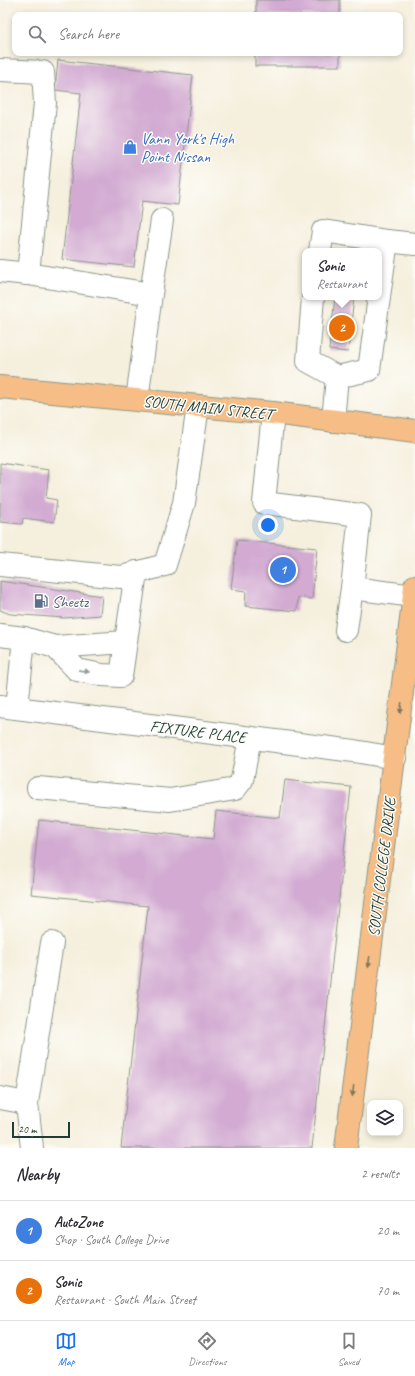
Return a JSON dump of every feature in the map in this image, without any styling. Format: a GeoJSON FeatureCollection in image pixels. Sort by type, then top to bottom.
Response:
{"type":"FeatureCollection","features":[{"type":"Feature","properties":{"kind":"main road","name":"SOUTH MAIN STREET"},"geometry":{"type":"LineString","coordinates":[[0,387],[273,413],[415,431]]}},
{"type":"Feature","properties":{"kind":"main road","name":"SOUTH COLLEGE DRIVE"},"geometry":{"type":"LineString","coordinates":[[346,1148],[395,758],[414,591]]}},
{"type":"Feature","properties":{"kind":"street"},"geometry":{"type":"LineString","coordinates":[[0,70],[43,72],[45,103],[28,274]]}},
{"type":"Feature","properties":{"kind":"street"},"geometry":{"type":"LineString","coordinates":[[137,400],[162,220]]}},
{"type":"Feature","properties":{"kind":"street"},"geometry":{"type":"LineString","coordinates":[[320,248],[323,231],[415,244]]}},
{"type":"Feature","properties":{"kind":"street"},"geometry":{"type":"LineString","coordinates":[[338,248],[341,246],[357,246],[377,239]]}},
{"type":"Feature","properties":{"kind":"street"},"geometry":{"type":"LineString","coordinates":[[377,239],[377,248]]}},
{"type":"Feature","properties":{"kind":"street"},"geometry":{"type":"LineString","coordinates":[[0,271],[28,274],[151,294]]}},
{"type":"Feature","properties":{"kind":"street"},"geometry":{"type":"LineString","coordinates":[[313,300],[308,361],[337,377],[368,370],[379,300]]}},
{"type":"Feature","properties":{"kind":"street"},"geometry":{"type":"LineString","coordinates":[[309,349],[322,340],[326,300]]}},
{"type":"Feature","properties":{"kind":"street"},"geometry":{"type":"LineString","coordinates":[[333,421],[337,377]]}},
{"type":"Feature","properties":{"kind":"street"},"geometry":{"type":"LineString","coordinates":[[0,565],[121,576],[165,564],[184,503],[198,406]]}},
{"type":"Feature","properties":{"kind":"street"},"geometry":{"type":"LineString","coordinates":[[273,413],[264,504],[360,515],[346,630]]}},
{"type":"Feature","properties":{"kind":"street"},"geometry":{"type":"LineString","coordinates":[[55,647],[77,670],[102,675],[121,676],[136,572]]}},
{"type":"Feature","properties":{"kind":"street"},"geometry":{"type":"LineString","coordinates":[[352,588],[414,591]]}},
{"type":"Feature","properties":{"kind":"street"},"geometry":{"type":"LineString","coordinates":[[0,635],[24,638],[55,647],[126,642]]}},
{"type":"Feature","properties":{"kind":"street"},"geometry":{"type":"LineString","coordinates":[[8,707],[24,638]]}},
{"type":"Feature","properties":{"kind":"street","name":"FIXTURE PLACE"},"geometry":{"type":"LineString","coordinates":[[8,707],[395,758]]}},
{"type":"Feature","properties":{"kind":"street"},"geometry":{"type":"LineString","coordinates":[[38,788],[170,800],[235,789],[242,780],[250,738]]}},
{"type":"Feature","properties":{"kind":"street"},"geometry":{"type":"LineString","coordinates":[[32,1148],[27,1103],[52,942]]}},
{"type":"Feature","properties":{"kind":"street"},"geometry":{"type":"LineString","coordinates":[[0,1098],[27,1103]]}},
{"type":"Feature","properties":{"kind":"building"},"geometry":{"type":"Polygon","coordinates":[[[256,0],[340,0],[340,12],[256,12],[256,0]]]}},
{"type":"Feature","properties":{"kind":"building"},"geometry":{"type":"Polygon","coordinates":[[[255,56],[340,56],[340,66],[255,66],[255,56]]]}},
{"type":"Feature","properties":{"kind":"building","name":"Vann York's High Point Nissan"},"geometry":{"type":"Polygon","coordinates":[[[58,60],[193,75],[178,205],[142,201],[134,267],[62,259],[81,93],[55,90],[58,60]]]}},
{"type":"Feature","properties":{"kind":"building"},"geometry":{"type":"Polygon","coordinates":[[[335,300],[354,300],[348,352],[329,350],[335,300]]]}},
{"type":"Feature","properties":{"kind":"building"},"geometry":{"type":"Polygon","coordinates":[[[0,463],[49,470],[46,498],[57,500],[54,522],[23,518],[22,524],[0,522],[0,463]]]}},
{"type":"Feature","properties":{"kind":"building"},"geometry":{"type":"Polygon","coordinates":[[[237,540],[317,548],[312,599],[298,597],[297,611],[245,606],[246,591],[231,589],[237,540]]]}},
{"type":"Feature","properties":{"kind":"building"},"geometry":{"type":"Polygon","coordinates":[[[0,581],[102,596],[100,615],[64,618],[10,614],[0,610],[0,581]]]}},
{"type":"Feature","properties":{"kind":"building"},"geometry":{"type":"Polygon","coordinates":[[[285,780],[351,787],[312,1148],[121,1148],[148,906],[31,894],[39,820],[213,839],[216,811],[280,818],[285,780]]]}},
{"type":"Feature","properties":{"kind":"place","name":"Vann York's High Point Nissan"},"geometry":{"type":"Point","coordinates":[130,147]}},
{"type":"Feature","properties":{"kind":"place","name":"Sonic"},"geometry":{"type":"Point","coordinates":[342,328]}},
{"type":"Feature","properties":{"kind":"place","name":"AutoZone"},"geometry":{"type":"Point","coordinates":[283,570]}},
{"type":"Feature","properties":{"kind":"place","name":"Sheetz"},"geometry":{"type":"Point","coordinates":[41,601]}}]}
